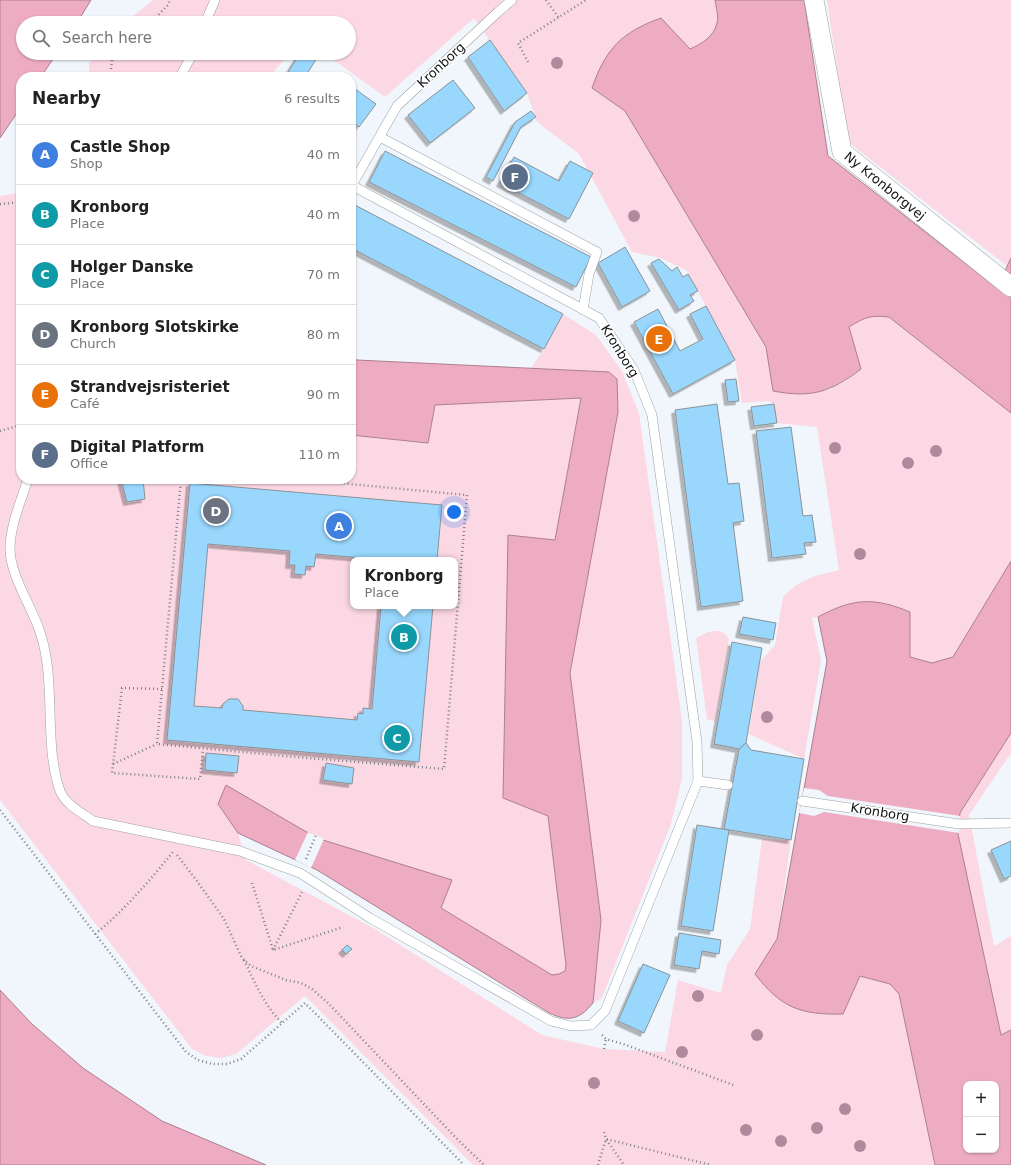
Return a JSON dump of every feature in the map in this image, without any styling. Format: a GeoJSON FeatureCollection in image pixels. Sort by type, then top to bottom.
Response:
{"type":"FeatureCollection","features":[{"type":"Feature","properties":{"kind":"street","name":"Ny Kronborgvej"},"geometry":{"type":"LineString","coordinates":[[814,0],[842,152],[1011,287]]}},
{"type":"Feature","properties":{"kind":"lane"},"geometry":{"type":"LineString","coordinates":[[209,16],[215,0]]}},
{"type":"Feature","properties":{"kind":"lane","name":"Kronborg"},"geometry":{"type":"LineString","coordinates":[[356,178],[397,106],[512,0]]}},
{"type":"Feature","properties":{"kind":"lane"},"geometry":{"type":"LineString","coordinates":[[183,72],[189,60]]}},
{"type":"Feature","properties":{"kind":"lane"},"geometry":{"type":"LineString","coordinates":[[380,137],[597,252],[589,274],[584,310]]}},
{"type":"Feature","properties":{"kind":"lane","name":"Kronborg"},"geometry":{"type":"LineString","coordinates":[[356,187],[599,318],[634,370],[652,415],[697,742],[698,781]]}},
{"type":"Feature","properties":{"kind":"lane"},"geometry":{"type":"LineString","coordinates":[[26,484],[14,523],[10,550],[15,574],[42,640],[48,670],[54,768],[61,792],[73,807],[93,820],[240,851],[300,873],[370,918],[551,1021],[571,1026],[591,1025],[605,1010],[698,781],[728,785]]}},
{"type":"Feature","properties":{"kind":"lane","name":"Kronborg"},"geometry":{"type":"LineString","coordinates":[[802,801],[959,824],[1011,823]]}},
{"type":"Feature","properties":{"kind":"path"},"geometry":{"type":"LineString","coordinates":[[157,16],[168,5],[170,0]]}},
{"type":"Feature","properties":{"kind":"path"},"geometry":{"type":"LineString","coordinates":[[546,0],[559,18]]}},
{"type":"Feature","properties":{"kind":"path"},"geometry":{"type":"LineString","coordinates":[[528,62],[518,43],[586,0]]}},
{"type":"Feature","properties":{"kind":"path"},"geometry":{"type":"LineString","coordinates":[[111,72],[112,60]]}},
{"type":"Feature","properties":{"kind":"path"},"geometry":{"type":"LineString","coordinates":[[0,204],[16,202]]}},
{"type":"Feature","properties":{"kind":"path"},"geometry":{"type":"LineString","coordinates":[[0,431],[16,426]]}},
{"type":"Feature","properties":{"kind":"path"},"geometry":{"type":"LineString","coordinates":[[158,744],[181,484]]}},
{"type":"Feature","properties":{"kind":"path"},"geometry":{"type":"LineString","coordinates":[[349,484],[467,495],[458,602]]}},
{"type":"Feature","properties":{"kind":"path"},"geometry":{"type":"LineString","coordinates":[[113,764],[158,744],[444,769],[457,609]]}},
{"type":"Feature","properties":{"kind":"path"},"geometry":{"type":"LineString","coordinates":[[162,689],[122,688],[112,773],[200,779],[203,749]]}},
{"type":"Feature","properties":{"kind":"path"},"geometry":{"type":"LineString","coordinates":[[0,810],[186,1052],[198,1060],[212,1064],[227,1064],[241,1059],[305,1003],[464,1165]]}},
{"type":"Feature","properties":{"kind":"path"},"geometry":{"type":"LineString","coordinates":[[303,864],[316,835]]}},
{"type":"Feature","properties":{"kind":"path"},"geometry":{"type":"LineString","coordinates":[[95,934],[126,907],[174,851],[198,881],[224,919],[262,998],[271,1012],[282,1023]]}},
{"type":"Feature","properties":{"kind":"path"},"geometry":{"type":"LineString","coordinates":[[273,950],[308,879]]}},
{"type":"Feature","properties":{"kind":"path"},"geometry":{"type":"LineString","coordinates":[[252,883],[273,950]]}},
{"type":"Feature","properties":{"kind":"path"},"geometry":{"type":"LineString","coordinates":[[273,950],[342,927]]}},
{"type":"Feature","properties":{"kind":"path"},"geometry":{"type":"LineString","coordinates":[[242,958],[251,966],[286,980],[301,983],[312,989],[328,1003],[459,1141],[484,1165]]}},
{"type":"Feature","properties":{"kind":"path"},"geometry":{"type":"LineString","coordinates":[[591,1025],[606,1039],[736,1086]]}},
{"type":"Feature","properties":{"kind":"path"},"geometry":{"type":"LineString","coordinates":[[604,1049],[606,1039]]}},
{"type":"Feature","properties":{"kind":"path"},"geometry":{"type":"LineString","coordinates":[[604,1132],[606,1140],[624,1165]]}},
{"type":"Feature","properties":{"kind":"path"},"geometry":{"type":"LineString","coordinates":[[598,1165],[606,1140]]}},
{"type":"Feature","properties":{"kind":"path"},"geometry":{"type":"LineString","coordinates":[[606,1140],[711,1165]]}},
{"type":"Feature","properties":{"kind":"shaded area"},"geometry":{"type":"Polygon","coordinates":[[[0,0],[91,0],[81,16],[16,16],[16,60],[52,60],[44,72],[16,72],[16,114],[0,138],[0,0]]]}},
{"type":"Feature","properties":{"kind":"shaded area"},"geometry":{"type":"Polygon","coordinates":[[[153,0],[715,0],[718,16],[717,27],[707,39],[689,49],[661,18],[642,25],[624,36],[592,88],[625,111],[766,347],[773,391],[829,390],[846,381],[860,369],[849,327],[868,318],[877,316],[889,317],[1011,413],[1011,561],[953,657],[932,663],[910,657],[835,608],[818,617],[812,618],[821,661],[804,759],[749,734],[760,662],[775,645],[783,597],[796,585],[815,576],[839,570],[817,427],[777,423],[774,404],[768,401],[742,403],[735,360],[687,271],[661,258],[632,252],[579,154],[537,122],[527,93],[474,18],[385,97],[356,76],[356,72],[350,72],[334,60],[356,60],[356,16],[134,16],[153,0]]]}},
{"type":"Feature","properties":{"kind":"shaded area"},"geometry":{"type":"Polygon","coordinates":[[[715,0],[804,0],[828,156],[997,288],[1011,258],[1011,413],[889,317],[877,316],[868,318],[849,327],[861,369],[850,377],[839,384],[819,392],[798,394],[773,391],[766,347],[625,111],[592,88],[603,62],[617,43],[647,23],[661,18],[690,49],[703,42],[713,32],[718,21],[715,0]]]}},
{"type":"Feature","properties":{"kind":"shaded area"},"geometry":{"type":"Polygon","coordinates":[[[827,0],[1011,0],[1011,258],[1007,266],[848,142],[827,0]]]}},
{"type":"Feature","properties":{"kind":"shaded area"},"geometry":{"type":"Polygon","coordinates":[[[91,60],[284,60],[273,72],[89,72],[89,63],[91,60]]]}},
{"type":"Feature","properties":{"kind":"shaded area"},"geometry":{"type":"Polygon","coordinates":[[[16,193],[16,484],[356,484],[356,436],[428,443],[435,405],[581,398],[555,540],[509,535],[548,816],[566,965],[565,971],[560,974],[552,975],[441,908],[451,880],[323,840],[303,830],[218,804],[238,833],[246,860],[375,929],[542,1035],[604,1049],[665,1052],[678,980],[721,993],[727,965],[750,929],[762,839],[791,840],[777,939],[755,974],[843,1014],[860,975],[890,984],[899,994],[935,1165],[473,1165],[305,996],[236,1054],[221,1058],[206,1056],[192,1049],[0,800],[0,196],[16,193]]]}},
{"type":"Feature","properties":{"kind":"shaded area"},"geometry":{"type":"Polygon","coordinates":[[[563,314],[596,335],[622,371],[639,413],[682,720],[682,779],[671,824],[602,998],[593,1003],[601,920],[570,673],[618,412],[531,368],[544,349],[563,314]]]}},
{"type":"Feature","properties":{"kind":"shaded area"},"geometry":{"type":"Polygon","coordinates":[[[356,360],[609,372],[617,379],[618,412],[570,673],[601,920],[593,1003],[583,1013],[573,1018],[562,1018],[549,1013],[317,870],[238,833],[218,804],[226,785],[323,840],[452,880],[441,908],[552,975],[565,971],[566,965],[548,816],[503,798],[508,535],[555,540],[581,398],[435,405],[428,443],[356,436],[356,360]]]}},
{"type":"Feature","properties":{"kind":"shaded area"},"geometry":{"type":"Polygon","coordinates":[[[1011,561],[1011,733],[960,813],[958,834],[1001,1035],[1011,1030],[1011,1165],[935,1165],[899,994],[890,984],[860,976],[843,1014],[828,1014],[804,1011],[783,1002],[765,986],[755,974],[777,939],[827,661],[818,617],[842,606],[864,602],[885,604],[910,612],[910,657],[932,663],[953,657],[1011,561]]]}},
{"type":"Feature","properties":{"kind":"shaded area"},"geometry":{"type":"Polygon","coordinates":[[[720,631],[729,639],[715,721],[707,720],[696,638],[708,632],[720,631]]]}},
{"type":"Feature","properties":{"kind":"shaded area"},"geometry":{"type":"Polygon","coordinates":[[[1011,733],[1011,753],[969,815],[994,946],[1011,936],[1011,1030],[1001,1035],[958,834],[960,814],[1011,733]]]}},
{"type":"Feature","properties":{"kind":"shaded area"},"geometry":{"type":"Polygon","coordinates":[[[0,990],[32,1024],[83,1068],[162,1121],[266,1165],[0,1165],[0,990]]]}},
{"type":"Feature","properties":{"kind":"pier"},"geometry":{"type":"Polygon","coordinates":[[[804,788],[819,790],[828,796],[960,816],[959,833],[824,812],[814,816],[799,813],[804,788]]]}},
{"type":"Feature","properties":{"kind":"pier"},"geometry":{"type":"Polygon","coordinates":[[[308,832],[324,839],[311,868],[295,860],[308,832]]]}},
{"type":"Feature","properties":{"kind":"building"},"geometry":{"type":"Polygon","coordinates":[[[490,40],[527,93],[504,111],[468,57],[490,40]]]}},
{"type":"Feature","properties":{"kind":"building"},"geometry":{"type":"Polygon","coordinates":[[[296,60],[316,60],[308,72],[288,72],[296,60]]]}},
{"type":"Feature","properties":{"kind":"building"},"geometry":{"type":"Polygon","coordinates":[[[453,80],[475,108],[430,143],[408,115],[453,80]]]}},
{"type":"Feature","properties":{"kind":"building"},"geometry":{"type":"Polygon","coordinates":[[[356,90],[376,104],[359,127],[356,124],[356,90]]]}},
{"type":"Feature","properties":{"kind":"building"},"geometry":{"type":"Polygon","coordinates":[[[531,111],[536,117],[521,127],[493,181],[486,177],[515,122],[531,111]]]}},
{"type":"Feature","properties":{"kind":"building"},"geometry":{"type":"Polygon","coordinates":[[[385,151],[591,257],[576,287],[369,182],[385,151]]]}},
{"type":"Feature","properties":{"kind":"building"},"geometry":{"type":"Polygon","coordinates":[[[514,157],[559,181],[570,161],[593,173],[569,219],[500,183],[514,157]]]}},
{"type":"Feature","properties":{"kind":"building"},"geometry":{"type":"Polygon","coordinates":[[[356,206],[563,314],[544,349],[356,251],[356,206]]]}},
{"type":"Feature","properties":{"kind":"building"},"geometry":{"type":"Polygon","coordinates":[[[625,247],[650,291],[622,307],[598,263],[625,247]]]}},
{"type":"Feature","properties":{"kind":"building"},"geometry":{"type":"Polygon","coordinates":[[[659,259],[672,271],[677,267],[683,277],[688,274],[698,291],[690,295],[694,301],[679,310],[651,263],[659,259]]]}},
{"type":"Feature","properties":{"kind":"building"},"geometry":{"type":"Polygon","coordinates":[[[706,306],[735,360],[673,394],[634,322],[658,309],[680,351],[703,339],[690,314],[706,306]]]}},
{"type":"Feature","properties":{"kind":"building"},"geometry":{"type":"Polygon","coordinates":[[[736,379],[739,401],[728,402],[725,380],[736,379]]]}},
{"type":"Feature","properties":{"kind":"building"},"geometry":{"type":"Polygon","coordinates":[[[717,404],[728,484],[739,483],[744,521],[733,523],[743,601],[701,607],[675,410],[717,404]]]}},
{"type":"Feature","properties":{"kind":"building"},"geometry":{"type":"Polygon","coordinates":[[[774,404],[777,423],[754,426],[751,407],[774,404]]]}},
{"type":"Feature","properties":{"kind":"building"},"geometry":{"type":"Polygon","coordinates":[[[791,427],[803,516],[812,515],[816,542],[804,543],[806,554],[772,558],[756,431],[791,427]]]}},
{"type":"Feature","properties":{"kind":"building"},"geometry":{"type":"Polygon","coordinates":[[[122,484],[144,484],[145,499],[127,502],[122,484]]]}},
{"type":"Feature","properties":{"kind":"building"},"geometry":{"type":"Polygon","coordinates":[[[190,484],[442,505],[437,557],[350,557],[316,554],[314,567],[306,566],[305,575],[294,574],[295,565],[289,565],[290,551],[208,544],[194,706],[222,708],[223,704],[229,699],[238,699],[243,706],[243,710],[357,720],[358,713],[363,714],[363,708],[372,709],[381,609],[433,609],[419,762],[167,740],[190,484]]]}},
{"type":"Feature","properties":{"kind":"building"},"geometry":{"type":"Polygon","coordinates":[[[743,617],[776,623],[773,640],[739,634],[743,617]]]}},
{"type":"Feature","properties":{"kind":"building"},"geometry":{"type":"Polygon","coordinates":[[[732,642],[762,648],[746,743],[739,749],[714,744],[732,642]]]}},
{"type":"Feature","properties":{"kind":"building"},"geometry":{"type":"Polygon","coordinates":[[[746,743],[751,750],[804,759],[791,840],[724,829],[739,749],[746,743]]]}},
{"type":"Feature","properties":{"kind":"building"},"geometry":{"type":"Polygon","coordinates":[[[206,753],[239,756],[237,773],[205,770],[206,753]]]}},
{"type":"Feature","properties":{"kind":"building"},"geometry":{"type":"Polygon","coordinates":[[[326,763],[354,768],[352,784],[323,780],[326,763]]]}},
{"type":"Feature","properties":{"kind":"building"},"geometry":{"type":"Polygon","coordinates":[[[697,825],[729,830],[713,931],[681,926],[697,825]]]}},
{"type":"Feature","properties":{"kind":"building"},"geometry":{"type":"Polygon","coordinates":[[[1011,841],[1011,876],[1004,879],[991,850],[1011,841]]]}},
{"type":"Feature","properties":{"kind":"building"},"geometry":{"type":"Polygon","coordinates":[[[679,933],[721,940],[719,954],[702,951],[699,969],[674,965],[679,933]]]}},
{"type":"Feature","properties":{"kind":"building"},"geometry":{"type":"Polygon","coordinates":[[[347,945],[352,949],[346,954],[342,950],[347,945]]]}},
{"type":"Feature","properties":{"kind":"building"},"geometry":{"type":"Polygon","coordinates":[[[643,964],[670,975],[644,1033],[618,1021],[643,964]]]}},
{"type":"Feature","properties":{"kind":"place","name":"Digital Platform"},"geometry":{"type":"Point","coordinates":[515,177]}},
{"type":"Feature","properties":{"kind":"place","name":"Strandvejsristeriet"},"geometry":{"type":"Point","coordinates":[659,339]}},
{"type":"Feature","properties":{"kind":"place","name":"Kronborg Slotskirke"},"geometry":{"type":"Point","coordinates":[216,511]}},
{"type":"Feature","properties":{"kind":"place","name":"Castle Shop"},"geometry":{"type":"Point","coordinates":[339,526]}},
{"type":"Feature","properties":{"kind":"place","name":"Kronborg"},"geometry":{"type":"Point","coordinates":[404,637]}},
{"type":"Feature","properties":{"kind":"place","name":"Holger Danske"},"geometry":{"type":"Point","coordinates":[397,738]}}]}
